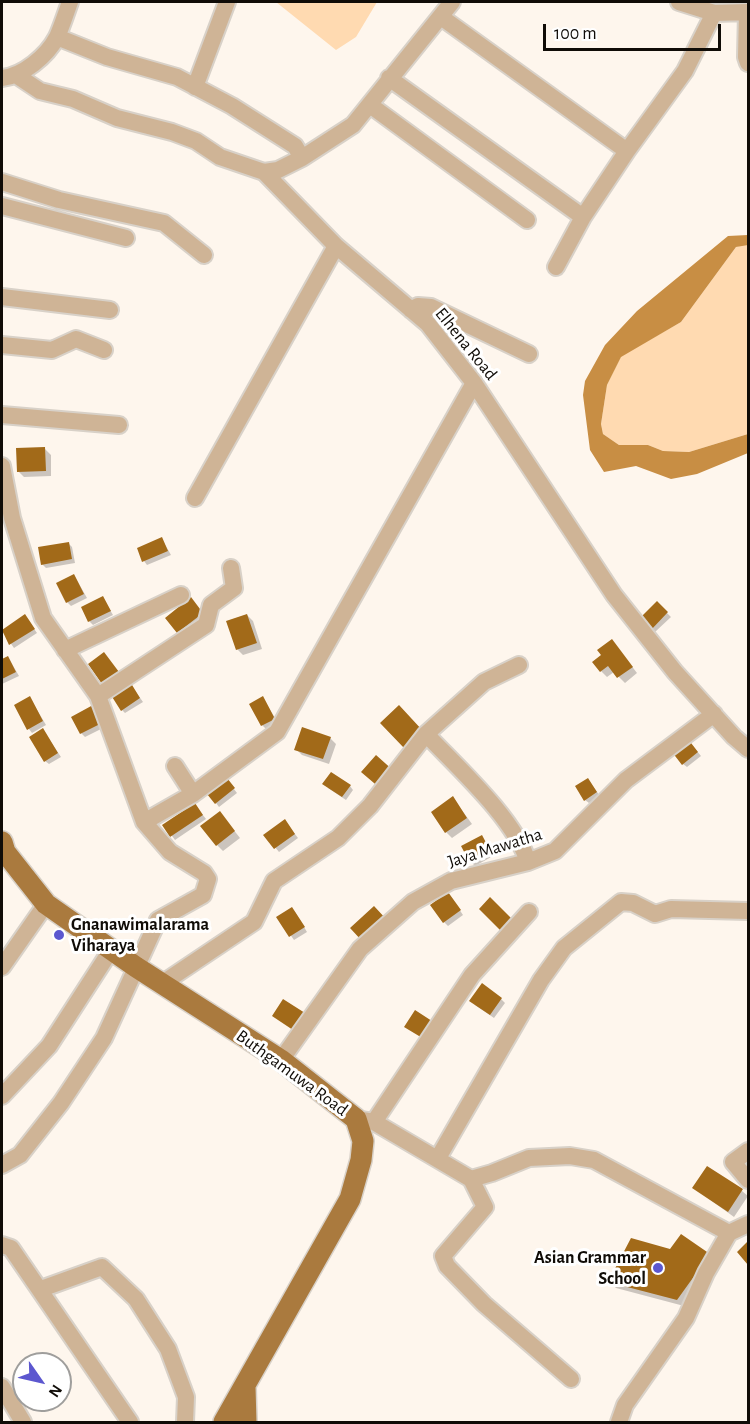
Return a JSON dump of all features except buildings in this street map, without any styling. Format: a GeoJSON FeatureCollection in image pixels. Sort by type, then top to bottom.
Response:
{"type":"FeatureCollection","features":[{"type":"Feature","properties":{"kind":"main road","name":"Buthgamuwa Road"},"geometry":{"type":"LineString","coordinates":[[2,842],[5,852],[45,904],[136,967],[281,1060],[365,1121],[361,1160],[350,1198],[224,1422]]}},
{"type":"Feature","properties":{"kind":"main road"},"geometry":{"type":"LineString","coordinates":[[245,1386],[246,1422]]}},
{"type":"Feature","properties":{"kind":"street"},"geometry":{"type":"LineString","coordinates":[[9,76],[27,68],[43,54],[57,37],[70,2]]}},
{"type":"Feature","properties":{"kind":"street"},"geometry":{"type":"LineString","coordinates":[[195,87],[227,2]]}},
{"type":"Feature","properties":{"kind":"street"},"geometry":{"type":"LineString","coordinates":[[264,172],[278,170],[302,158],[353,125],[452,2]]}},
{"type":"Feature","properties":{"kind":"street"},"geometry":{"type":"LineString","coordinates":[[678,2],[714,13],[748,12],[746,57],[748,63]]}},
{"type":"Feature","properties":{"kind":"street"},"geometry":{"type":"LineString","coordinates":[[556,267],[583,217],[685,71],[714,13]]}},
{"type":"Feature","properties":{"kind":"street"},"geometry":{"type":"LineString","coordinates":[[441,16],[627,151]]}},
{"type":"Feature","properties":{"kind":"street"},"geometry":{"type":"LineString","coordinates":[[57,37],[107,57],[177,77],[232,106],[295,146],[302,158]]}},
{"type":"Feature","properties":{"kind":"street","name":"Elhena Road"},"geometry":{"type":"LineString","coordinates":[[9,76],[40,91],[73,99],[117,118],[172,132],[196,141],[220,157],[264,172],[336,246],[428,324],[474,382],[614,595],[675,672],[748,749]]}},
{"type":"Feature","properties":{"kind":"street"},"geometry":{"type":"LineString","coordinates":[[389,78],[583,217]]}},
{"type":"Feature","properties":{"kind":"street"},"geometry":{"type":"LineString","coordinates":[[370,105],[527,220]]}},
{"type":"Feature","properties":{"kind":"street"},"geometry":{"type":"LineString","coordinates":[[2,182],[59,200],[164,223],[204,255]]}},
{"type":"Feature","properties":{"kind":"street"},"geometry":{"type":"LineString","coordinates":[[2,206],[126,238]]}},
{"type":"Feature","properties":{"kind":"street"},"geometry":{"type":"LineString","coordinates":[[195,498],[336,246]]}},
{"type":"Feature","properties":{"kind":"street"},"geometry":{"type":"LineString","coordinates":[[2,297],[110,309]]}},
{"type":"Feature","properties":{"kind":"street"},"geometry":{"type":"LineString","coordinates":[[411,310],[418,306],[431,307],[529,354]]}},
{"type":"Feature","properties":{"kind":"street"},"geometry":{"type":"LineString","coordinates":[[2,345],[52,350],[76,339],[104,350]]}},
{"type":"Feature","properties":{"kind":"street"},"geometry":{"type":"LineString","coordinates":[[144,822],[193,794],[277,732],[474,382]]}},
{"type":"Feature","properties":{"kind":"street"},"geometry":{"type":"LineString","coordinates":[[2,415],[119,425]]}},
{"type":"Feature","properties":{"kind":"street"},"geometry":{"type":"LineString","coordinates":[[2,466],[12,518],[43,618],[98,696],[144,822],[170,852],[204,873],[208,879],[203,895],[159,920],[104,1038],[61,1104],[20,1155],[2,1165]]}},
{"type":"Feature","properties":{"kind":"street"},"geometry":{"type":"LineString","coordinates":[[98,696],[206,625],[211,605],[234,588],[231,568]]}},
{"type":"Feature","properties":{"kind":"street"},"geometry":{"type":"LineString","coordinates":[[65,650],[181,595]]}},
{"type":"Feature","properties":{"kind":"street"},"geometry":{"type":"LineString","coordinates":[[163,983],[254,922],[274,880],[338,838],[370,806],[426,734],[484,682],[519,665]]}},
{"type":"Feature","properties":{"kind":"street","name":"Jaya Mawatha"},"geometry":{"type":"LineString","coordinates":[[281,1060],[360,949],[413,902],[451,881],[528,862],[555,851],[626,780],[714,714]]}},
{"type":"Feature","properties":{"kind":"street"},"geometry":{"type":"LineString","coordinates":[[426,734],[494,806],[524,850],[528,862]]}},
{"type":"Feature","properties":{"kind":"street"},"geometry":{"type":"LineString","coordinates":[[175,765],[193,794]]}},
{"type":"Feature","properties":{"kind":"street"},"geometry":{"type":"LineString","coordinates":[[438,1158],[541,980],[564,948],[621,902],[633,903],[655,914],[670,909],[748,911]]}},
{"type":"Feature","properties":{"kind":"street"},"geometry":{"type":"LineString","coordinates":[[2,967],[45,904]]}},
{"type":"Feature","properties":{"kind":"street"},"geometry":{"type":"LineString","coordinates":[[529,912],[472,975],[365,1121],[438,1158],[471,1179],[485,1207],[443,1256],[447,1266],[484,1304],[571,1379]]}},
{"type":"Feature","properties":{"kind":"street"},"geometry":{"type":"LineString","coordinates":[[2,1096],[49,1046],[111,950]]}},
{"type":"Feature","properties":{"kind":"street"},"geometry":{"type":"LineString","coordinates":[[748,1151],[733,1162],[748,1180]]}},
{"type":"Feature","properties":{"kind":"street"},"geometry":{"type":"LineString","coordinates":[[471,1179],[529,1158],[570,1156],[594,1160],[729,1233]]}},
{"type":"Feature","properties":{"kind":"street"},"geometry":{"type":"LineString","coordinates":[[619,1422],[625,1405],[686,1318],[706,1273],[729,1233],[748,1224]]}},
{"type":"Feature","properties":{"kind":"street"},"geometry":{"type":"LineString","coordinates":[[2,1245],[12,1248],[130,1422]]}},
{"type":"Feature","properties":{"kind":"street"},"geometry":{"type":"LineString","coordinates":[[41,1289],[102,1267],[136,1299],[168,1349],[186,1397],[184,1422]]}},
{"type":"Feature","properties":{"kind":"street"},"geometry":{"type":"LineString","coordinates":[[2,1387],[23,1422]]}},
{"type":"Feature","properties":{"kind":"shaded area"},"geometry":{"type":"Polygon","coordinates":[[[276,2],[377,2],[356,37],[336,50],[276,2]]]}},
{"type":"Feature","properties":{"kind":"shaded area"},"geometry":{"type":"Polygon","coordinates":[[[748,235],[748,245],[736,247],[681,322],[621,357],[607,385],[601,424],[603,434],[619,445],[648,445],[663,451],[689,452],[748,434],[748,453],[697,474],[671,479],[636,466],[604,472],[590,450],[583,395],[585,381],[605,345],[637,311],[728,236],[748,235]]]}},
{"type":"Feature","properties":{"kind":"shaded area"},"geometry":{"type":"Polygon","coordinates":[[[748,245],[748,434],[689,452],[663,451],[648,445],[619,445],[603,434],[601,424],[607,385],[621,356],[681,322],[736,247],[748,245]]]}},
{"type":"Feature","properties":{"kind":"place","name":"Gnanawimalarama Viharaya"},"geometry":{"type":"Point","coordinates":[59,935]}},
{"type":"Feature","properties":{"kind":"place","name":"Asian Grammar School"},"geometry":{"type":"Point","coordinates":[658,1268]}}]}
